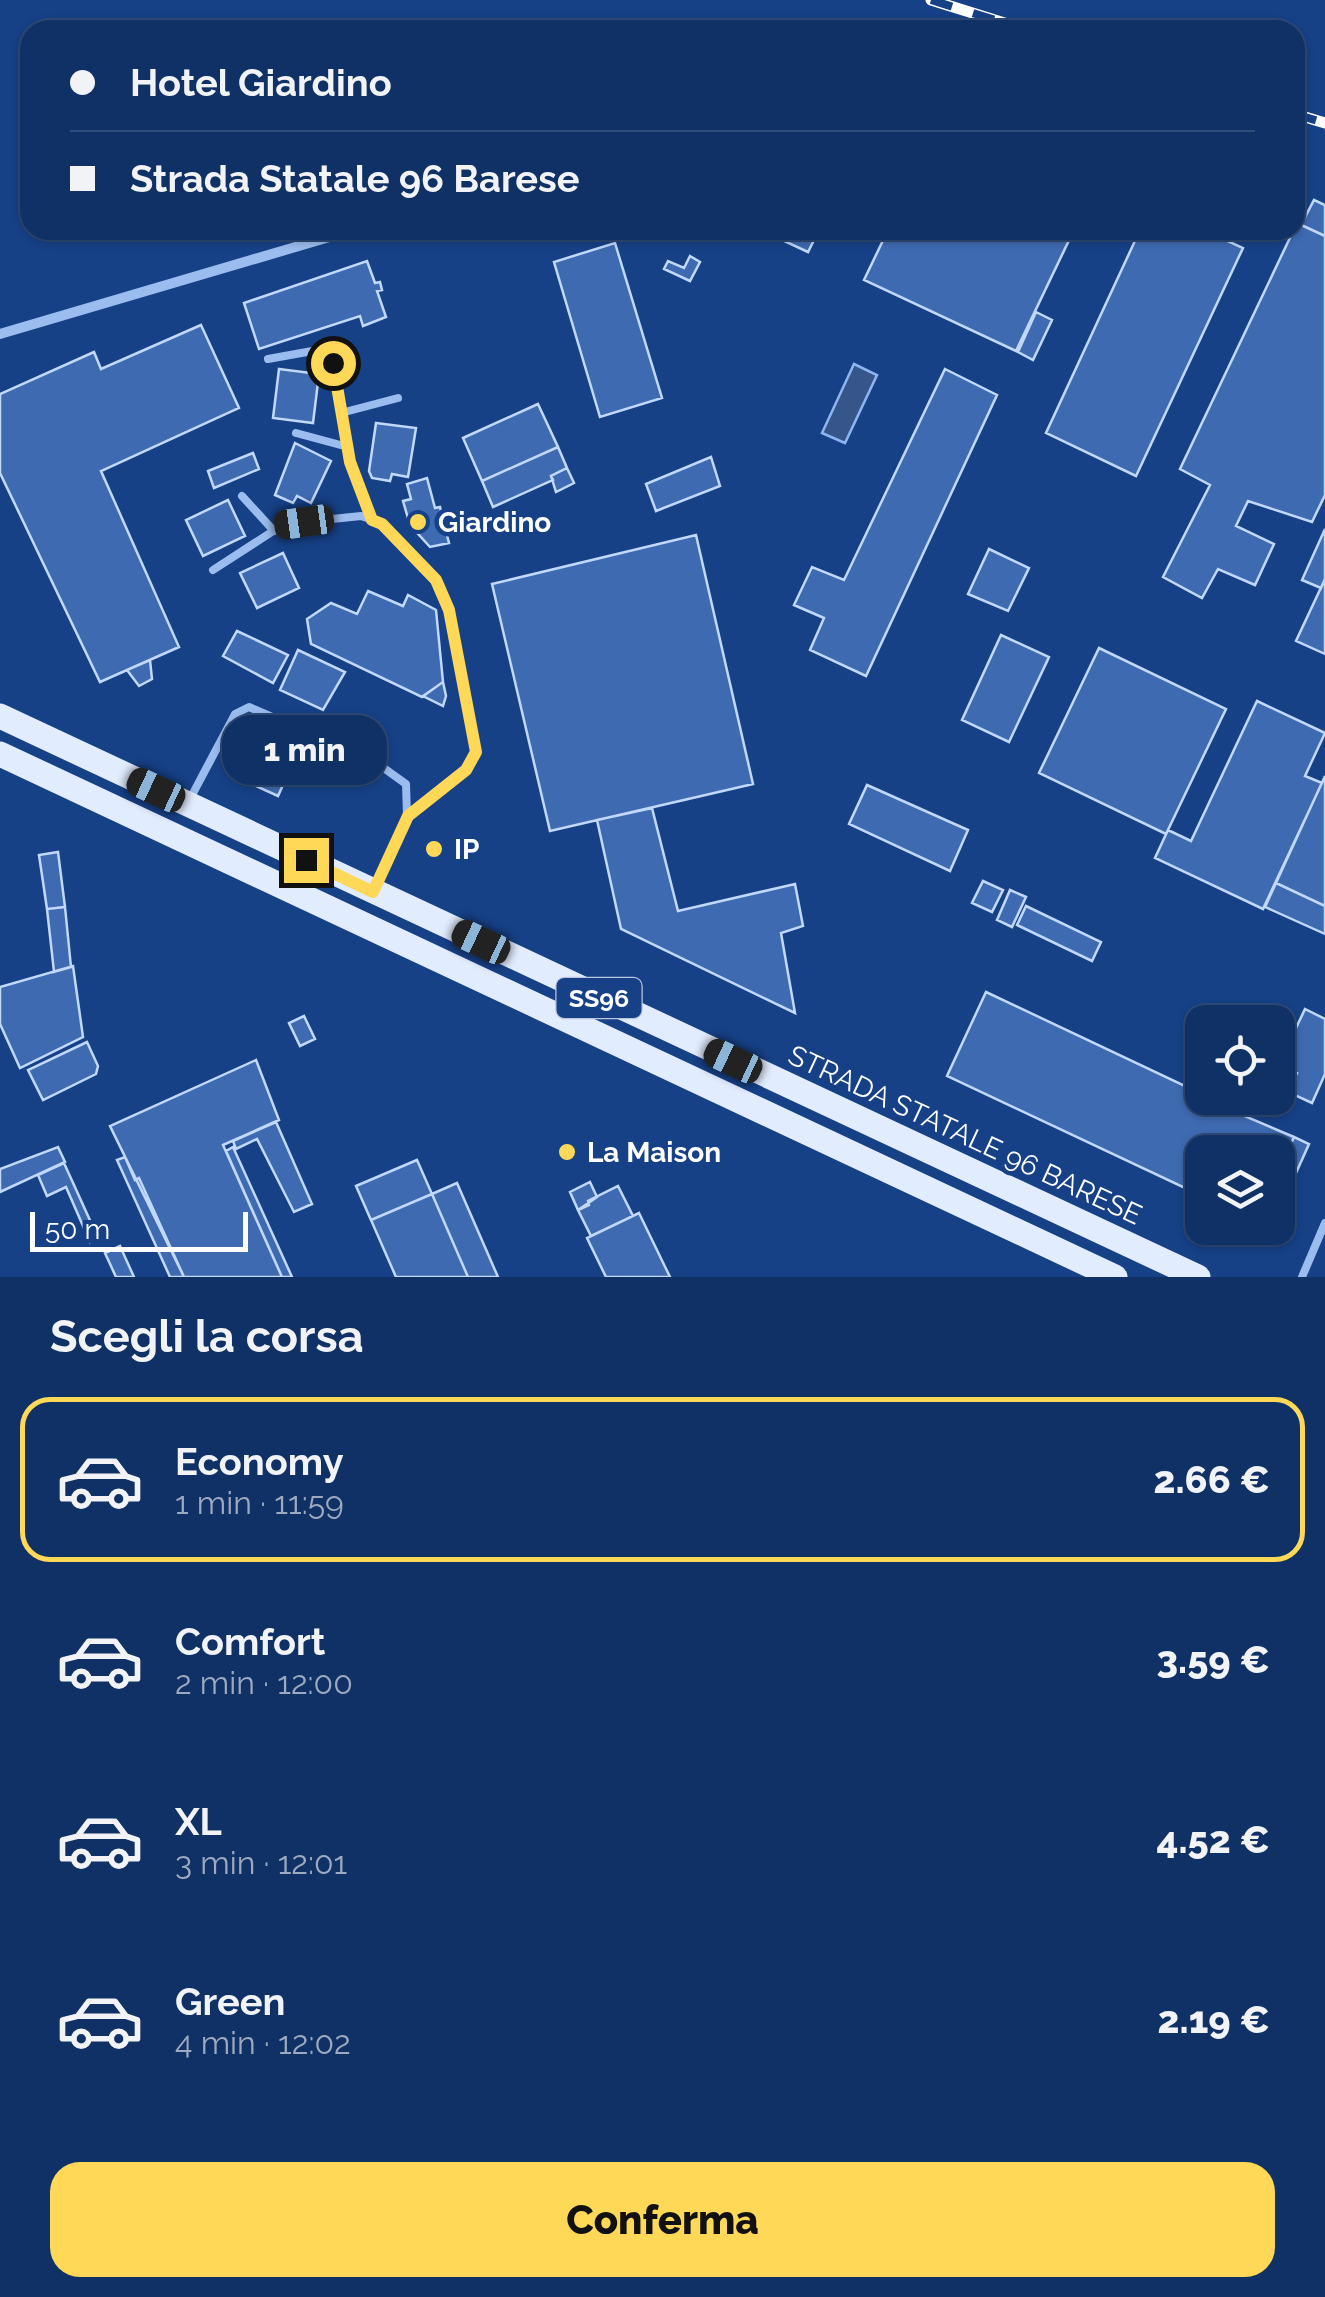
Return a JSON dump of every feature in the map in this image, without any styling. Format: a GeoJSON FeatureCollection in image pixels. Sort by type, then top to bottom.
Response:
{"type":"FeatureCollection","features":[{"type":"Feature","properties":{"kind":"main road","name":"STRADA STATALE 96 BARESE"},"geometry":{"type":"LineString","coordinates":[[0,716],[1198,1277]]}},
{"type":"Feature","properties":{"kind":"main road","name":"SS96"},"geometry":{"type":"LineString","coordinates":[[0,754],[1115,1277]]}},
{"type":"Feature","properties":{"kind":"street"},"geometry":{"type":"LineString","coordinates":[[0,334],[319,240]]}},
{"type":"Feature","properties":{"kind":"lane"},"geometry":{"type":"LineString","coordinates":[[268,359],[329,348],[348,447],[372,520]]}},
{"type":"Feature","properties":{"kind":"lane"},"geometry":{"type":"LineString","coordinates":[[341,413],[398,398]]}},
{"type":"Feature","properties":{"kind":"lane"},"geometry":{"type":"LineString","coordinates":[[296,433],[348,447]]}},
{"type":"Feature","properties":{"kind":"lane"},"geometry":{"type":"LineString","coordinates":[[242,496],[274,531]]}},
{"type":"Feature","properties":{"kind":"lane"},"geometry":{"type":"LineString","coordinates":[[213,570],[284,524],[361,516],[382,524],[436,580],[449,610],[476,752],[466,770],[408,816],[373,892]]}},
{"type":"Feature","properties":{"kind":"lane"},"geometry":{"type":"LineString","coordinates":[[187,804],[235,714],[249,707],[374,761],[406,784],[408,816]]}},
{"type":"Feature","properties":{"kind":"lane"},"geometry":{"type":"LineString","coordinates":[[1302,1277],[1325,1223]]}},
{"type":"Feature","properties":{"kind":"lane"},"geometry":{"type":"LineString","coordinates":[[1314,1246],[1325,1239]]}},
{"type":"Feature","properties":{"kind":"water"},"geometry":{"type":"Polygon","coordinates":[[[854,364],[877,375],[845,443],[822,433],[854,364]]]}},
{"type":"Feature","properties":{"kind":"building"},"geometry":{"type":"Polygon","coordinates":[[[1314,200],[1325,205],[1325,236],[1305,227],[1305,217],[1314,200]]]}},
{"type":"Feature","properties":{"kind":"building"},"geometry":{"type":"Polygon","coordinates":[[[1305,227],[1325,236],[1325,495],[1312,522],[1248,501],[1236,526],[1274,544],[1255,585],[1218,569],[1202,598],[1163,577],[1210,485],[1180,469],[1289,240],[1305,240],[1305,227]]]}},
{"type":"Feature","properties":{"kind":"building"},"geometry":{"type":"Polygon","coordinates":[[[784,240],[814,240],[808,252],[784,240]]]}},
{"type":"Feature","properties":{"kind":"building"},"geometry":{"type":"Polygon","coordinates":[[[883,240],[1069,240],[1016,351],[864,280],[883,240]]]}},
{"type":"Feature","properties":{"kind":"building"},"geometry":{"type":"Polygon","coordinates":[[[1135,240],[1226,240],[1243,248],[1136,476],[1046,433],[1135,240]]]}},
{"type":"Feature","properties":{"kind":"building"},"geometry":{"type":"Polygon","coordinates":[[[615,243],[662,398],[600,417],[554,262],[615,243]]]}},
{"type":"Feature","properties":{"kind":"building"},"geometry":{"type":"Polygon","coordinates":[[[690,256],[700,262],[690,281],[664,269],[668,261],[684,268],[690,256]]]}},
{"type":"Feature","properties":{"kind":"building"},"geometry":{"type":"Polygon","coordinates":[[[367,261],[375,283],[380,282],[382,290],[377,291],[386,317],[363,326],[360,316],[259,349],[244,303],[367,261]]]}},
{"type":"Feature","properties":{"kind":"building"},"geometry":{"type":"Polygon","coordinates":[[[1036,312],[1052,320],[1033,360],[1018,352],[1036,312]]]}},
{"type":"Feature","properties":{"kind":"building"},"geometry":{"type":"Polygon","coordinates":[[[201,325],[239,408],[101,471],[179,647],[100,682],[0,473],[0,394],[94,352],[101,369],[201,325]]]}},
{"type":"Feature","properties":{"kind":"building"},"geometry":{"type":"Polygon","coordinates":[[[279,369],[319,374],[313,423],[273,418],[279,369]]]}},
{"type":"Feature","properties":{"kind":"building"},"geometry":{"type":"Polygon","coordinates":[[[945,369],[997,395],[866,676],[810,650],[824,618],[794,605],[812,567],[844,580],[945,369]]]}},
{"type":"Feature","properties":{"kind":"building"},"geometry":{"type":"Polygon","coordinates":[[[538,404],[558,447],[482,481],[463,438],[538,404]]]}},
{"type":"Feature","properties":{"kind":"building"},"geometry":{"type":"Polygon","coordinates":[[[376,423],[416,428],[408,477],[392,474],[390,481],[372,478],[369,471],[376,423]]]}},
{"type":"Feature","properties":{"kind":"building"},"geometry":{"type":"Polygon","coordinates":[[[295,443],[331,461],[311,503],[297,496],[293,503],[275,495],[295,443]]]}},
{"type":"Feature","properties":{"kind":"building"},"geometry":{"type":"Polygon","coordinates":[[[558,447],[567,468],[551,476],[553,480],[493,507],[482,481],[558,447]]]}},
{"type":"Feature","properties":{"kind":"building"},"geometry":{"type":"Polygon","coordinates":[[[253,453],[259,469],[214,488],[208,471],[253,453]]]}},
{"type":"Feature","properties":{"kind":"building"},"geometry":{"type":"Polygon","coordinates":[[[711,457],[720,486],[656,511],[646,484],[711,457]]]}},
{"type":"Feature","properties":{"kind":"building"},"geometry":{"type":"Polygon","coordinates":[[[567,468],[574,483],[556,492],[551,476],[567,468]]]}},
{"type":"Feature","properties":{"kind":"building"},"geometry":{"type":"Polygon","coordinates":[[[427,478],[435,508],[440,507],[449,543],[430,547],[410,525],[403,501],[411,499],[407,484],[427,478]]]}},
{"type":"Feature","properties":{"kind":"building"},"geometry":{"type":"Polygon","coordinates":[[[228,500],[245,536],[203,556],[186,520],[228,500]]]}},
{"type":"Feature","properties":{"kind":"building"},"geometry":{"type":"Polygon","coordinates":[[[1325,529],[1325,579],[1321,588],[1302,580],[1325,529]]]}},
{"type":"Feature","properties":{"kind":"building"},"geometry":{"type":"Polygon","coordinates":[[[696,535],[753,784],[550,831],[492,584],[696,535]]]}},
{"type":"Feature","properties":{"kind":"building"},"geometry":{"type":"Polygon","coordinates":[[[989,549],[1029,568],[1008,611],[968,594],[989,549]]]}},
{"type":"Feature","properties":{"kind":"building"},"geometry":{"type":"Polygon","coordinates":[[[283,553],[299,588],[257,608],[240,573],[283,553]]]}},
{"type":"Feature","properties":{"kind":"building"},"geometry":{"type":"Polygon","coordinates":[[[1325,579],[1325,654],[1296,641],[1325,579]]]}},
{"type":"Feature","properties":{"kind":"building"},"geometry":{"type":"Polygon","coordinates":[[[368,591],[403,606],[408,595],[436,610],[443,682],[422,697],[311,644],[307,619],[331,603],[357,614],[368,591]]]}},
{"type":"Feature","properties":{"kind":"building"},"geometry":{"type":"Polygon","coordinates":[[[237,631],[288,655],[273,683],[223,656],[237,631]]]}},
{"type":"Feature","properties":{"kind":"building"},"geometry":{"type":"Polygon","coordinates":[[[1001,635],[1049,657],[1009,742],[962,720],[1001,635]]]}},
{"type":"Feature","properties":{"kind":"building"},"geometry":{"type":"Polygon","coordinates":[[[1099,648],[1226,709],[1166,834],[1039,773],[1099,648]]]}},
{"type":"Feature","properties":{"kind":"building"},"geometry":{"type":"Polygon","coordinates":[[[298,650],[345,672],[323,710],[280,690],[298,650]]]}},
{"type":"Feature","properties":{"kind":"building"},"geometry":{"type":"Polygon","coordinates":[[[150,660],[152,679],[139,686],[127,670],[150,660]]]}},
{"type":"Feature","properties":{"kind":"building"},"geometry":{"type":"Polygon","coordinates":[[[443,682],[443,706],[423,696],[443,682]]]}},
{"type":"Feature","properties":{"kind":"building"},"geometry":{"type":"Polygon","coordinates":[[[1257,701],[1325,733],[1305,776],[1322,783],[1263,909],[1155,858],[1168,830],[1191,841],[1257,701]]]}},
{"type":"Feature","properties":{"kind":"building"},"geometry":{"type":"Polygon","coordinates":[[[274,726],[303,740],[278,796],[249,783],[274,726]]]}},
{"type":"Feature","properties":{"kind":"building"},"geometry":{"type":"Polygon","coordinates":[[[1325,776],[1325,906],[1276,883],[1325,776]]]}},
{"type":"Feature","properties":{"kind":"building"},"geometry":{"type":"Polygon","coordinates":[[[867,785],[968,830],[950,871],[849,824],[867,785]]]}},
{"type":"Feature","properties":{"kind":"building"},"geometry":{"type":"Polygon","coordinates":[[[652,808],[678,911],[795,884],[803,926],[781,933],[795,1013],[621,929],[597,820],[652,808]]]}},
{"type":"Feature","properties":{"kind":"building"},"geometry":{"type":"Polygon","coordinates":[[[58,852],[65,907],[47,909],[39,855],[58,852]]]}},
{"type":"Feature","properties":{"kind":"building"},"geometry":{"type":"Polygon","coordinates":[[[983,881],[1003,890],[992,912],[972,903],[983,881]]]}},
{"type":"Feature","properties":{"kind":"building"},"geometry":{"type":"Polygon","coordinates":[[[1276,883],[1325,906],[1325,934],[1265,907],[1276,883]]]}},
{"type":"Feature","properties":{"kind":"building"},"geometry":{"type":"Polygon","coordinates":[[[1010,890],[1026,897],[1012,927],[997,920],[1010,890]]]}},
{"type":"Feature","properties":{"kind":"building"},"geometry":{"type":"Polygon","coordinates":[[[1026,906],[1101,942],[1092,961],[1017,925],[1026,906]]]}},
{"type":"Feature","properties":{"kind":"building"},"geometry":{"type":"Polygon","coordinates":[[[65,907],[71,967],[54,972],[47,909],[65,907]]]}},
{"type":"Feature","properties":{"kind":"building"},"geometry":{"type":"Polygon","coordinates":[[[73,966],[83,1037],[20,1068],[0,1024],[0,987],[73,966]]]}},
{"type":"Feature","properties":{"kind":"building"},"geometry":{"type":"Polygon","coordinates":[[[986,992],[1185,1086],[1185,1115],[1242,1115],[1289,1135],[1185,1135],[1185,1188],[947,1076],[986,992]]]}},
{"type":"Feature","properties":{"kind":"building"},"geometry":{"type":"Polygon","coordinates":[[[1305,1009],[1325,1019],[1325,1074],[1312,1103],[1295,1095],[1295,1030],[1305,1009]]]}},
{"type":"Feature","properties":{"kind":"building"},"geometry":{"type":"Polygon","coordinates":[[[304,1016],[315,1039],[300,1046],[289,1023],[304,1016]]]}},
{"type":"Feature","properties":{"kind":"building"},"geometry":{"type":"Polygon","coordinates":[[[87,1042],[98,1066],[96,1074],[43,1100],[28,1070],[87,1042]]]}},
{"type":"Feature","properties":{"kind":"building"},"geometry":{"type":"Polygon","coordinates":[[[256,1060],[279,1120],[223,1145],[282,1277],[184,1277],[110,1126],[256,1060]]]}},
{"type":"Feature","properties":{"kind":"building"},"geometry":{"type":"Polygon","coordinates":[[[276,1122],[312,1204],[294,1212],[257,1139],[236,1149],[233,1141],[276,1122]]]}},
{"type":"Feature","properties":{"kind":"building"},"geometry":{"type":"Polygon","coordinates":[[[1295,1137],[1309,1144],[1295,1175],[1295,1137]]]}},
{"type":"Feature","properties":{"kind":"building"},"geometry":{"type":"Polygon","coordinates":[[[58,1147],[65,1162],[0,1192],[0,1169],[58,1147]]]}},
{"type":"Feature","properties":{"kind":"building"},"geometry":{"type":"Polygon","coordinates":[[[233,1147],[292,1277],[282,1277],[226,1151],[233,1147]]]}},
{"type":"Feature","properties":{"kind":"building"},"geometry":{"type":"Polygon","coordinates":[[[125,1157],[135,1180],[139,1178],[184,1277],[170,1277],[117,1160],[125,1157]]]}},
{"type":"Feature","properties":{"kind":"building"},"geometry":{"type":"Polygon","coordinates":[[[417,1160],[432,1194],[371,1220],[356,1186],[417,1160]]]}},
{"type":"Feature","properties":{"kind":"building"},"geometry":{"type":"Polygon","coordinates":[[[64,1163],[98,1238],[90,1242],[66,1187],[47,1196],[38,1175],[64,1163]]]}},
{"type":"Feature","properties":{"kind":"building"},"geometry":{"type":"Polygon","coordinates":[[[590,1182],[597,1197],[578,1210],[570,1192],[590,1182]]]}},
{"type":"Feature","properties":{"kind":"building"},"geometry":{"type":"Polygon","coordinates":[[[457,1183],[498,1277],[468,1277],[432,1194],[457,1183]]]}},
{"type":"Feature","properties":{"kind":"building"},"geometry":{"type":"Polygon","coordinates":[[[618,1186],[633,1216],[591,1236],[578,1210],[618,1186]]]}},
{"type":"Feature","properties":{"kind":"building"},"geometry":{"type":"Polygon","coordinates":[[[432,1194],[468,1277],[396,1277],[371,1220],[432,1194]]]}},
{"type":"Feature","properties":{"kind":"building"},"geometry":{"type":"Polygon","coordinates":[[[639,1213],[670,1277],[606,1277],[587,1238],[639,1213]]]}},
{"type":"Feature","properties":{"kind":"building"},"geometry":{"type":"Polygon","coordinates":[[[120,1246],[134,1277],[116,1277],[105,1253],[120,1246]]]}},
{"type":"Feature","properties":{"kind":"railway"},"geometry":{"type":"LineString","coordinates":[[931,0],[995,20]]}},
{"type":"Feature","properties":{"kind":"railway"},"geometry":{"type":"LineString","coordinates":[[1305,117],[1325,123]]}},
{"type":"Feature","properties":{"kind":"place","name":"Giardino"},"geometry":{"type":"Point","coordinates":[418,522]}},
{"type":"Feature","properties":{"kind":"place","name":"IP"},"geometry":{"type":"Point","coordinates":[434,849]}},
{"type":"Feature","properties":{"kind":"place","name":"La Maison"},"geometry":{"type":"Point","coordinates":[567,1152]}},
{"type":"Feature","properties":{"kind":"route"},"geometry":{"type":"LineString","coordinates":[[306,860],[373,892],[408,816],[466,770],[476,752],[449,610],[436,580],[412,552],[382,524],[372,520],[350,462],[333,363]]}}]}
